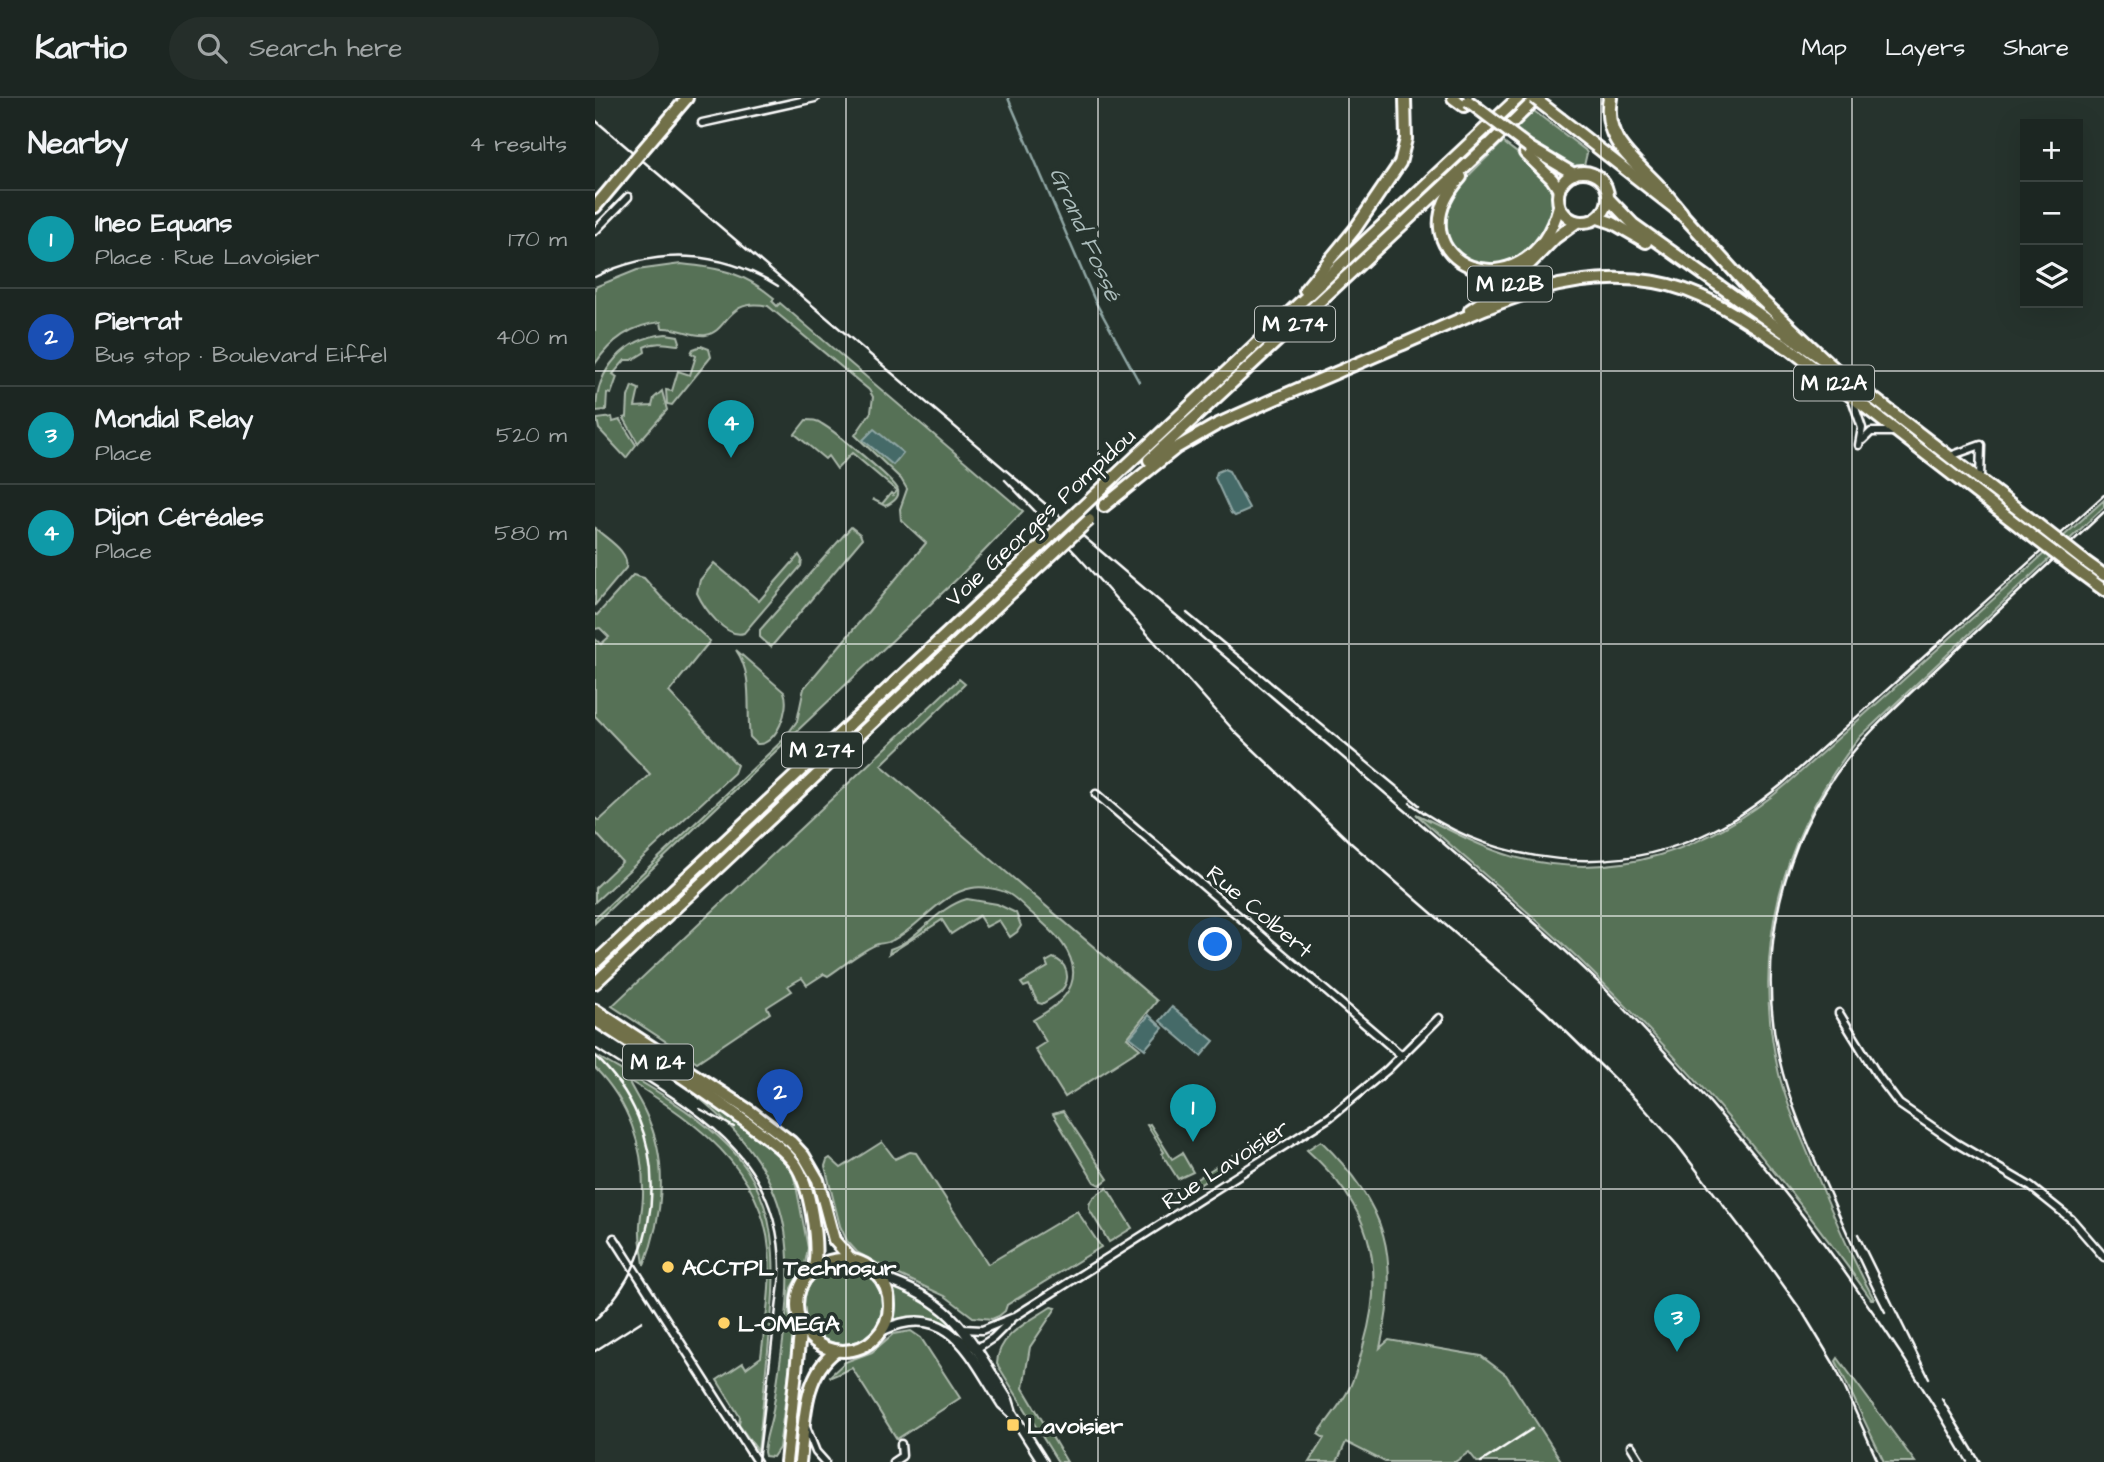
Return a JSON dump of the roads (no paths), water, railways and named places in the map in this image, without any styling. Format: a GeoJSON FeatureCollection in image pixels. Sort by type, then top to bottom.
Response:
{"type":"FeatureCollection","features":[{"type":"Feature","properties":{"kind":"highway"},"geometry":{"type":"LineString","coordinates":[[1610,98],[1608,116],[1618,145],[1681,213]]}},
{"type":"Feature","properties":{"kind":"main road"},"geometry":{"type":"LineString","coordinates":[[595,207],[680,98]]}},
{"type":"Feature","properties":{"kind":"main road"},"geometry":{"type":"LineString","coordinates":[[639,150],[687,98]]}},
{"type":"Feature","properties":{"kind":"main road"},"geometry":{"type":"LineString","coordinates":[[1279,323],[1355,229],[1400,163],[1406,139],[1405,98]]}},
{"type":"Feature","properties":{"kind":"main road"},"geometry":{"type":"LineString","coordinates":[[1453,98],[1466,102],[1528,150],[1574,174]]}},
{"type":"Feature","properties":{"kind":"main road","name":"M 122A"},"geometry":{"type":"LineString","coordinates":[[1535,98],[1681,213],[1759,298],[1833,367]]}},
{"type":"Feature","properties":{"kind":"main road","name":"M 274"},"geometry":{"type":"LineString","coordinates":[[1488,145],[1535,98]]}},
{"type":"Feature","properties":{"kind":"main road","name":"Voie Georges Pompidou"},"geometry":{"type":"LineString","coordinates":[[595,963],[1517,99]]}},
{"type":"Feature","properties":{"kind":"main road"},"geometry":{"type":"LineString","coordinates":[[1488,145],[1454,185],[1442,204],[1439,215],[1441,232],[1455,257],[1483,271],[1499,271],[1517,264],[1539,245],[1559,206],[1559,190],[1528,150]]}},
{"type":"Feature","properties":{"kind":"main road","name":"Voie Georges Pompidou"},"geometry":{"type":"LineString","coordinates":[[595,983],[1488,145]]}},
{"type":"Feature","properties":{"kind":"main road"},"geometry":{"type":"LineString","coordinates":[[595,200],[629,163]]}},
{"type":"Feature","properties":{"kind":"main road"},"geometry":{"type":"LineString","coordinates":[[1559,190],[1567,177],[1588,172],[1605,185],[1609,199],[1604,213],[1584,223],[1566,216],[1559,206]]}},
{"type":"Feature","properties":{"kind":"main road","name":"M 122A"},"geometry":{"type":"LineString","coordinates":[[1609,199],[1633,225],[1833,367],[2104,575]]}},
{"type":"Feature","properties":{"kind":"main road","name":"M 122A"},"geometry":{"type":"LineString","coordinates":[[1598,218],[1638,237],[1706,282],[1787,348],[2104,590]]}},
{"type":"Feature","properties":{"kind":"main road","name":"M 122B"},"geometry":{"type":"LineString","coordinates":[[1431,333],[1496,295],[1566,228],[1577,222]]}},
{"type":"Feature","properties":{"kind":"main road"},"geometry":{"type":"LineString","coordinates":[[1104,506],[1176,448],[1216,425],[1538,289],[1575,281],[1612,278],[1656,282],[1721,306],[1787,348]]}},
{"type":"Feature","properties":{"kind":"main road","name":"M 124"},"geometry":{"type":"LineString","coordinates":[[595,1010],[750,1111],[792,1142],[812,1169],[821,1190],[834,1240],[850,1258]]}},
{"type":"Feature","properties":{"kind":"main road","name":"M 124"},"geometry":{"type":"LineString","coordinates":[[595,1020],[721,1103],[783,1151],[801,1175],[813,1228],[816,1250],[814,1268]]}},
{"type":"Feature","properties":{"kind":"main road"},"geometry":{"type":"LineString","coordinates":[[786,1462],[801,1325],[797,1294],[804,1280],[814,1268],[831,1260],[850,1258],[862,1262],[882,1278],[888,1290],[888,1317],[883,1330],[867,1345],[836,1351],[815,1342],[801,1325]]}},
{"type":"Feature","properties":{"kind":"main road"},"geometry":{"type":"LineString","coordinates":[[800,1462],[808,1395],[815,1375],[836,1351]]}},
{"type":"Feature","properties":{"kind":"street"},"geometry":{"type":"LineString","coordinates":[[702,123],[815,98]]}},
{"type":"Feature","properties":{"kind":"street"},"geometry":{"type":"LineString","coordinates":[[595,231],[628,197]]}},
{"type":"Feature","properties":{"kind":"street"},"geometry":{"type":"LineString","coordinates":[[1852,397],[1862,428],[1859,445],[1871,432],[1899,433]]}},
{"type":"Feature","properties":{"kind":"street"},"geometry":{"type":"LineString","coordinates":[[1950,457],[1981,445],[1981,480]]}},
{"type":"Feature","properties":{"kind":"street","name":"Rue Colbert"},"geometry":{"type":"LineString","coordinates":[[1096,794],[1402,1056]]}},
{"type":"Feature","properties":{"kind":"street"},"geometry":{"type":"LineString","coordinates":[[1839,1013],[1878,1076],[1899,1104],[1956,1143],[2031,1187],[2071,1219],[2104,1256]]}},
{"type":"Feature","properties":{"kind":"street","name":"Rue Lavoisier"},"geometry":{"type":"LineString","coordinates":[[963,1329],[982,1330],[1014,1317],[1329,1117],[1360,1094],[1439,1018]]}},
{"type":"Feature","properties":{"kind":"street"},"geometry":{"type":"LineString","coordinates":[[614,1238],[757,1462]]}},
{"type":"Feature","properties":{"kind":"street"},"geometry":{"type":"LineString","coordinates":[[882,1278],[923,1294],[950,1314],[976,1349],[1043,1462]]}},
{"type":"Feature","properties":{"kind":"street","name":"Rue Lavoisier"},"geometry":{"type":"LineString","coordinates":[[976,1349],[993,1338],[1014,1317]]}},
{"type":"Feature","properties":{"kind":"street"},"geometry":{"type":"LineString","coordinates":[[883,1330],[902,1322],[919,1320],[943,1327],[976,1349]]}},
{"type":"Feature","properties":{"kind":"street"},"geometry":{"type":"LineString","coordinates":[[955,1335],[1002,1404],[1012,1413]]}},
{"type":"Feature","properties":{"kind":"street"},"geometry":{"type":"LineString","coordinates":[[805,1424],[816,1452],[825,1462]]}},
{"type":"Feature","properties":{"kind":"street"},"geometry":{"type":"LineString","coordinates":[[893,1462],[902,1456],[901,1444]]}},
{"type":"Feature","properties":{"kind":"street"},"geometry":{"type":"LineString","coordinates":[[1631,1446],[1641,1462]]}},
{"type":"Feature","properties":{"kind":"water"},"geometry":{"type":"Polygon","coordinates":[[[874,429],[903,453],[893,465],[863,440],[874,429]]]}},
{"type":"Feature","properties":{"kind":"water"},"geometry":{"type":"Polygon","coordinates":[[[1224,469],[1229,471],[1249,508],[1235,516],[1231,513],[1215,478],[1217,472],[1224,469]]]}},
{"type":"Feature","properties":{"kind":"water"},"geometry":{"type":"Polygon","coordinates":[[[1172,1007],[1214,1041],[1201,1056],[1160,1021],[1172,1007]]]}},
{"type":"Feature","properties":{"kind":"water"},"geometry":{"type":"Polygon","coordinates":[[[1149,1015],[1163,1028],[1145,1049],[1130,1037],[1149,1015]]]}},
{"type":"Feature","properties":{"kind":"waterway","name":"Grand Fossé"},"geometry":{"type":"LineString","coordinates":[[1008,98],[1095,301],[1139,382]]}},
{"type":"Feature","properties":{"kind":"railway"},"geometry":{"type":"LineString","coordinates":[[595,120],[1428,830],[1597,981],[1718,1111],[1808,1222],[1891,1339],[1967,1462]]}},
{"type":"Feature","properties":{"kind":"railway"},"geometry":{"type":"LineString","coordinates":[[595,277],[641,261],[688,257],[734,265],[778,286]]}},
{"type":"Feature","properties":{"kind":"railway"},"geometry":{"type":"LineString","coordinates":[[1005,480],[1076,554],[1235,732],[1352,844],[1546,1012],[1641,1105],[1678,1146],[1803,1313],[1835,1366],[1878,1462]]}},
{"type":"Feature","properties":{"kind":"railway"},"geometry":{"type":"LineString","coordinates":[[1410,803],[1444,825],[1481,841],[1519,853],[1558,859],[1598,860],[1638,855],[1677,846],[1714,830],[1781,785],[2104,495]]}},
{"type":"Feature","properties":{"kind":"railway"},"geometry":{"type":"LineString","coordinates":[[1885,1312],[1813,1155],[1783,1074],[1773,1018],[1771,979],[1773,939],[1780,900],[1791,862],[1806,826],[1825,791],[1848,758],[1897,706],[2104,512]]}},
{"type":"Feature","properties":{"kind":"railway"},"geometry":{"type":"LineString","coordinates":[[1187,613],[1419,805]]}},
{"type":"Feature","properties":{"kind":"railway"},"geometry":{"type":"LineString","coordinates":[[595,1048],[694,1112],[722,1136],[746,1163],[765,1194],[776,1231],[780,1274],[758,1462]]}},
{"type":"Feature","properties":{"kind":"railway"},"geometry":{"type":"LineString","coordinates":[[595,1056],[620,1085],[638,1117],[648,1152],[652,1188],[648,1224],[637,1259],[619,1291],[595,1320]]}},
{"type":"Feature","properties":{"kind":"railway"},"geometry":{"type":"LineString","coordinates":[[700,1109],[734,1127]]}},
{"type":"Feature","properties":{"kind":"railway"},"geometry":{"type":"LineString","coordinates":[[1858,1234],[1929,1378]]}},
{"type":"Feature","properties":{"kind":"railway"},"geometry":{"type":"LineString","coordinates":[[595,1351],[642,1321]]}},
{"type":"Feature","properties":{"kind":"railway"},"geometry":{"type":"LineString","coordinates":[[1942,1399],[1980,1462]]}},
{"type":"Feature","properties":{"kind":"railway"},"geometry":{"type":"LineString","coordinates":[[1481,1462],[1532,1429]]}},
{"type":"Feature","properties":{"kind":"place","name":"Dijon Céréales"},"geometry":{"type":"Point","coordinates":[731,458]}},
{"type":"Feature","properties":{"kind":"place","name":"Pierrat"},"geometry":{"type":"Point","coordinates":[780,1127]}},
{"type":"Feature","properties":{"kind":"place","name":"Ineo Equans"},"geometry":{"type":"Point","coordinates":[1193,1142]}},
{"type":"Feature","properties":{"kind":"place","name":"ACCTPL Technosur"},"geometry":{"type":"Point","coordinates":[668,1267]}},
{"type":"Feature","properties":{"kind":"place","name":"L-OMEGA"},"geometry":{"type":"Point","coordinates":[724,1323]}},
{"type":"Feature","properties":{"kind":"place","name":"Mondial Relay"},"geometry":{"type":"Point","coordinates":[1677,1352]}},
{"type":"Feature","properties":{"kind":"place","name":"Lavoisier"},"geometry":{"type":"Point","coordinates":[1013,1425]}}]}
